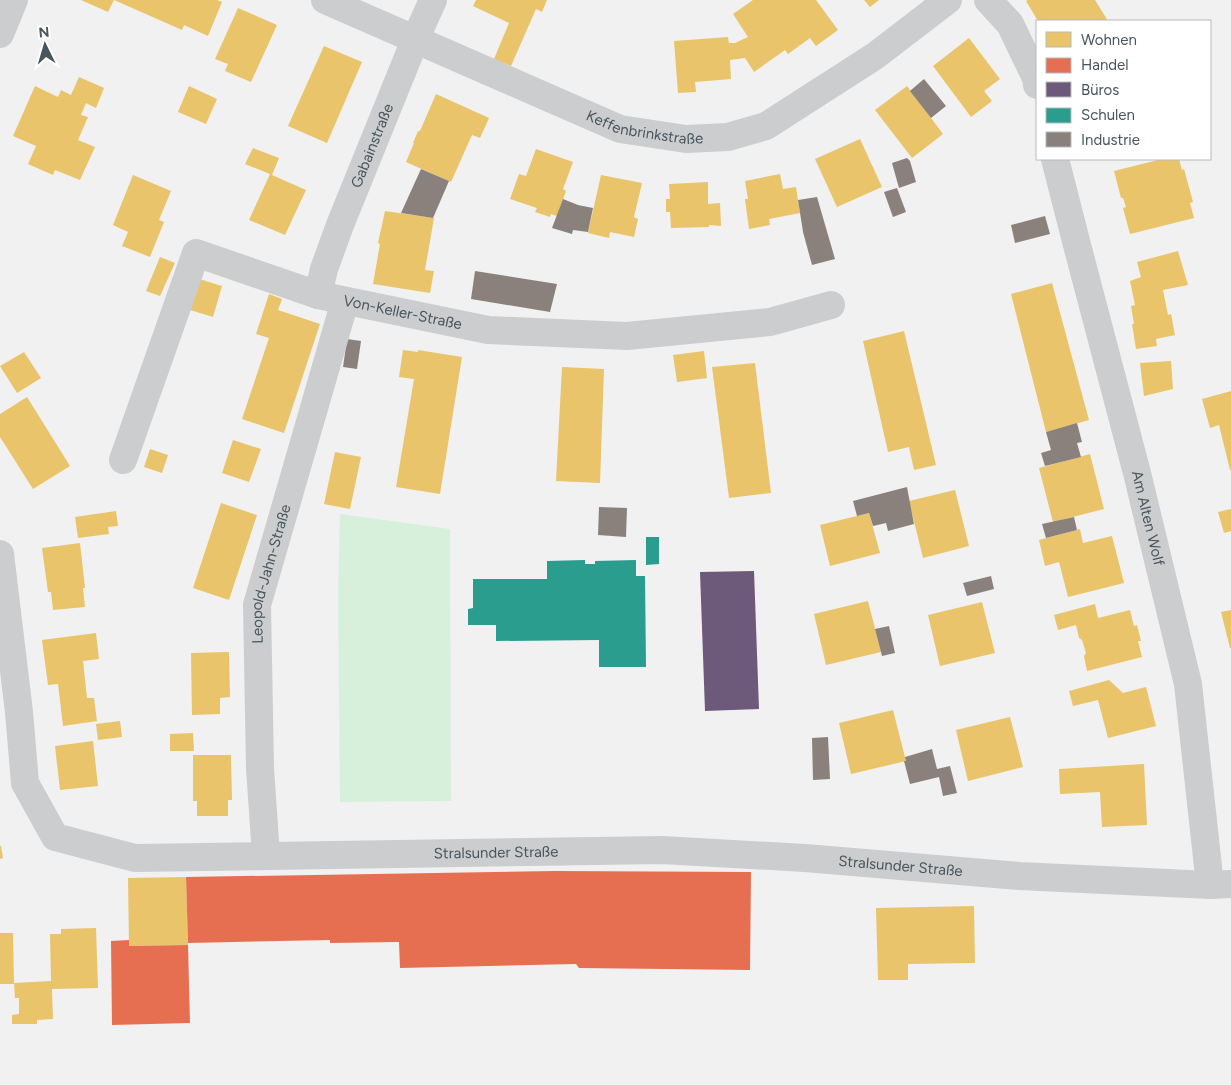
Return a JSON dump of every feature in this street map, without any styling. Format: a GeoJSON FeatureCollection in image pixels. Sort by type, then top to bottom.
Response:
{"type":"FeatureCollection","features":[{"type":"Feature","properties":{"kind":"street"},"geometry":{"type":"LineString","coordinates":[[0,34],[14,0]]}},
{"type":"Feature","properties":{"kind":"street","name":"Keffenbrinkstraße"},"geometry":{"type":"LineString","coordinates":[[325,0],[620,129],[686,139],[728,137],[766,126],[876,56],[948,0]]}},
{"type":"Feature","properties":{"kind":"street","name":"Gabainstraße"},"geometry":{"type":"LineString","coordinates":[[318,295],[324,268],[340,225],[433,0]]}},
{"type":"Feature","properties":{"kind":"street"},"geometry":{"type":"LineString","coordinates":[[988,0],[1010,24],[1036,78]]}},
{"type":"Feature","properties":{"kind":"street","name":"Am Alten Wolf"},"geometry":{"type":"LineString","coordinates":[[1056,160],[1138,472],[1188,684],[1221,884]]}},
{"type":"Feature","properties":{"kind":"street","name":"Von-Keller-Straße"},"geometry":{"type":"LineString","coordinates":[[123,460],[196,253],[318,295],[488,330],[627,336],[770,322],[831,305]]}},
{"type":"Feature","properties":{"kind":"street","name":"Leopold-Jahn-Straße"},"geometry":{"type":"LineString","coordinates":[[266,856],[260,768],[257,605],[346,301]]}},
{"type":"Feature","properties":{"kind":"street","name":"Stralsunder Straße"},"geometry":{"type":"LineString","coordinates":[[0,554],[19,712],[25,783],[55,837],[134,858],[662,850],[805,858],[1020,876],[1221,884]]}},
{"type":"Feature","properties":{"kind":"green space"},"geometry":{"type":"Polygon","coordinates":[[[340,514],[450,529],[451,801],[340,802],[338,596],[340,514]]]}},
{"type":"Feature","properties":{"kind":"building: Wohnen"},"geometry":{"type":"Polygon","coordinates":[[[81,0],[114,0],[108,12],[81,0]]]}},
{"type":"Feature","properties":{"kind":"building: Wohnen"},"geometry":{"type":"Polygon","coordinates":[[[114,0],[217,0],[222,2],[208,36],[184,25],[182,30],[114,0]]]}},
{"type":"Feature","properties":{"kind":"building: Wohnen"},"geometry":{"type":"Polygon","coordinates":[[[476,0],[547,0],[542,12],[536,9],[511,66],[494,59],[509,23],[473,6],[476,0]]]}},
{"type":"Feature","properties":{"kind":"building: Wohnen"},"geometry":{"type":"Polygon","coordinates":[[[753,0],[816,0],[838,30],[816,46],[810,38],[788,54],[785,50],[754,72],[745,58],[730,60],[731,79],[695,82],[696,92],[678,93],[674,41],[728,37],[729,43],[735,43],[748,37],[733,14],[753,0]]]}},
{"type":"Feature","properties":{"kind":"building: Wohnen"},"geometry":{"type":"Polygon","coordinates":[[[864,0],[879,0],[870,7],[864,0]]]}},
{"type":"Feature","properties":{"kind":"building: Wohnen"},"geometry":{"type":"Polygon","coordinates":[[[1095,0],[1107,20],[1037,20],[1026,1],[1095,0]]]}},
{"type":"Feature","properties":{"kind":"building: Wohnen"},"geometry":{"type":"Polygon","coordinates":[[[238,8],[277,25],[251,82],[225,71],[228,64],[215,59],[238,8]]]}},
{"type":"Feature","properties":{"kind":"building: Wohnen"},"geometry":{"type":"Polygon","coordinates":[[[969,38],[1000,79],[984,91],[992,101],[971,117],[933,66],[969,38]]]}},
{"type":"Feature","properties":{"kind":"building: Wohnen"},"geometry":{"type":"Polygon","coordinates":[[[324,46],[362,62],[327,143],[288,126],[324,46]]]}},
{"type":"Feature","properties":{"kind":"building: Wohnen"},"geometry":{"type":"Polygon","coordinates":[[[79,77],[104,88],[96,108],[86,103],[81,115],[88,117],[78,140],[95,147],[80,180],[55,170],[53,175],[28,164],[36,146],[13,136],[35,86],[58,97],[61,90],[71,95],[79,77]]]}},
{"type":"Feature","properties":{"kind":"building: Wohnen"},"geometry":{"type":"Polygon","coordinates":[[[189,86],[217,99],[206,124],[178,112],[189,86]]]}},
{"type":"Feature","properties":{"kind":"building: Wohnen"},"geometry":{"type":"Polygon","coordinates":[[[907,86],[943,134],[912,158],[875,110],[907,86]]]}},
{"type":"Feature","properties":{"kind":"building: Wohnen"},"geometry":{"type":"Polygon","coordinates":[[[436,94],[489,118],[480,138],[472,135],[451,182],[406,162],[418,131],[420,131],[436,94]]]}},
{"type":"Feature","properties":{"kind":"building: Wohnen"},"geometry":{"type":"Polygon","coordinates":[[[860,139],[882,187],[837,207],[815,159],[860,139]]]}},
{"type":"Feature","properties":{"kind":"building: Wohnen"},"geometry":{"type":"Polygon","coordinates":[[[253,148],[279,158],[272,175],[306,190],[285,235],[249,220],[270,174],[245,164],[253,148]]]}},
{"type":"Feature","properties":{"kind":"building: Wohnen"},"geometry":{"type":"Polygon","coordinates":[[[536,149],[573,162],[563,189],[566,191],[557,216],[551,214],[550,217],[535,212],[537,208],[510,199],[519,174],[526,176],[536,149]]]}},
{"type":"Feature","properties":{"kind":"building: Wohnen"},"geometry":{"type":"Polygon","coordinates":[[[1158,160],[1179,160],[1182,170],[1184,169],[1193,202],[1190,203],[1194,218],[1130,234],[1123,208],[1126,207],[1123,198],[1121,198],[1114,171],[1158,160]]]}},
{"type":"Feature","properties":{"kind":"building: Wohnen"},"geometry":{"type":"Polygon","coordinates":[[[780,174],[783,189],[796,187],[800,213],[769,219],[770,225],[749,229],[745,181],[780,174]]]}},
{"type":"Feature","properties":{"kind":"building: Wohnen"},"geometry":{"type":"Polygon","coordinates":[[[133,175],[171,191],[159,220],[164,222],[150,257],[122,246],[128,232],[113,225],[133,175]]]}},
{"type":"Feature","properties":{"kind":"building: Wohnen"},"geometry":{"type":"Polygon","coordinates":[[[601,175],[642,183],[634,217],[638,219],[634,237],[610,232],[609,238],[588,233],[601,175]]]}},
{"type":"Feature","properties":{"kind":"building: Wohnen"},"geometry":{"type":"Polygon","coordinates":[[[708,182],[708,204],[720,203],[721,226],[671,228],[670,212],[666,212],[666,199],[670,199],[669,184],[708,182]]]}},
{"type":"Feature","properties":{"kind":"building: Wohnen"},"geometry":{"type":"Polygon","coordinates":[[[385,211],[434,218],[425,270],[434,271],[430,293],[373,284],[380,244],[378,243],[385,211]]]}},
{"type":"Feature","properties":{"kind":"building: Wohnen"},"geometry":{"type":"Polygon","coordinates":[[[1178,251],[1188,285],[1163,290],[1168,315],[1171,314],[1175,335],[1156,339],[1157,346],[1136,349],[1131,306],[1135,305],[1130,281],[1141,277],[1137,262],[1178,251]]]}},
{"type":"Feature","properties":{"kind":"building: Wohnen"},"geometry":{"type":"Polygon","coordinates":[[[160,257],[175,263],[160,296],[146,291],[160,257]]]}},
{"type":"Feature","properties":{"kind":"building: Wohnen"},"geometry":{"type":"Polygon","coordinates":[[[196,278],[222,286],[213,317],[187,309],[196,278]]]}},
{"type":"Feature","properties":{"kind":"building: Wohnen"},"geometry":{"type":"Polygon","coordinates":[[[1052,283],[1089,420],[1046,432],[1011,294],[1052,283]]]}},
{"type":"Feature","properties":{"kind":"building: Wohnen"},"geometry":{"type":"Polygon","coordinates":[[[269,294],[282,299],[278,310],[320,324],[284,433],[242,419],[269,338],[256,334],[269,294]]]}},
{"type":"Feature","properties":{"kind":"building: Wohnen"},"geometry":{"type":"Polygon","coordinates":[[[904,331],[936,465],[914,470],[909,447],[888,452],[863,341],[904,331]]]}},
{"type":"Feature","properties":{"kind":"building: Wohnen"},"geometry":{"type":"Polygon","coordinates":[[[403,350],[418,352],[418,350],[462,357],[440,494],[396,487],[414,379],[399,377],[403,350]]]}},
{"type":"Feature","properties":{"kind":"building: Wohnen"},"geometry":{"type":"Polygon","coordinates":[[[704,351],[707,378],[677,382],[673,355],[704,351]]]}},
{"type":"Feature","properties":{"kind":"building: Wohnen"},"geometry":{"type":"Polygon","coordinates":[[[24,352],[41,378],[17,393],[0,366],[24,352]]]}},
{"type":"Feature","properties":{"kind":"building: Wohnen"},"geometry":{"type":"Polygon","coordinates":[[[1171,361],[1173,389],[1144,396],[1140,363],[1171,361]]]}},
{"type":"Feature","properties":{"kind":"building: Wohnen"},"geometry":{"type":"Polygon","coordinates":[[[755,363],[771,493],[729,498],[712,367],[755,363]]]}},
{"type":"Feature","properties":{"kind":"building: Wohnen"},"geometry":{"type":"Polygon","coordinates":[[[562,367],[604,369],[600,483],[556,481],[562,367]]]}},
{"type":"Feature","properties":{"kind":"building: Wohnen"},"geometry":{"type":"Polygon","coordinates":[[[1231,391],[1230,470],[1219,425],[1210,428],[1202,399],[1231,391]]]}},
{"type":"Feature","properties":{"kind":"building: Wohnen"},"geometry":{"type":"Polygon","coordinates":[[[27,397],[70,466],[33,489],[0,437],[0,414],[27,397]]]}},
{"type":"Feature","properties":{"kind":"building: Wohnen"},"geometry":{"type":"Polygon","coordinates":[[[233,440],[261,449],[249,482],[222,473],[233,440]]]}},
{"type":"Feature","properties":{"kind":"building: Wohnen"},"geometry":{"type":"Polygon","coordinates":[[[150,449],[168,455],[162,473],[144,467],[150,449]]]}},
{"type":"Feature","properties":{"kind":"building: Wohnen"},"geometry":{"type":"Polygon","coordinates":[[[335,452],[361,457],[350,509],[324,504],[335,452]]]}},
{"type":"Feature","properties":{"kind":"building: Wohnen"},"geometry":{"type":"Polygon","coordinates":[[[1090,454],[1104,509],[1053,522],[1039,468],[1090,454]]]}},
{"type":"Feature","properties":{"kind":"building: Wohnen"},"geometry":{"type":"Polygon","coordinates":[[[955,490],[969,546],[923,558],[909,501],[955,490]]]}},
{"type":"Feature","properties":{"kind":"building: Wohnen"},"geometry":{"type":"Polygon","coordinates":[[[221,503],[257,515],[229,600],[193,588],[221,503]]]}},
{"type":"Feature","properties":{"kind":"building: Wohnen"},"geometry":{"type":"Polygon","coordinates":[[[1231,509],[1231,531],[1224,533],[1218,512],[1231,509]]]}},
{"type":"Feature","properties":{"kind":"building: Wohnen"},"geometry":{"type":"Polygon","coordinates":[[[116,511],[118,526],[108,527],[109,534],[78,538],[75,517],[116,511]]]}},
{"type":"Feature","properties":{"kind":"building: Wohnen"},"geometry":{"type":"Polygon","coordinates":[[[869,513],[880,553],[830,566],[820,525],[869,513]]]}},
{"type":"Feature","properties":{"kind":"building: Wohnen"},"geometry":{"type":"Polygon","coordinates":[[[1080,529],[1083,543],[1112,536],[1124,583],[1068,597],[1059,562],[1045,566],[1039,540],[1080,529]]]}},
{"type":"Feature","properties":{"kind":"building: Wohnen"},"geometry":{"type":"Polygon","coordinates":[[[80,543],[85,607],[53,610],[51,592],[48,592],[42,548],[80,543]]]}},
{"type":"Feature","properties":{"kind":"building: Wohnen"},"geometry":{"type":"Polygon","coordinates":[[[868,601],[881,652],[826,665],[814,614],[868,601]]]}},
{"type":"Feature","properties":{"kind":"building: Wohnen"},"geometry":{"type":"Polygon","coordinates":[[[982,602],[995,653],[940,666],[928,615],[982,602]]]}},
{"type":"Feature","properties":{"kind":"building: Wohnen"},"geometry":{"type":"Polygon","coordinates":[[[1095,604],[1098,618],[1130,610],[1134,626],[1137,625],[1142,657],[1087,671],[1084,656],[1086,653],[1082,640],[1079,638],[1076,625],[1058,630],[1054,615],[1095,604]]]}},
{"type":"Feature","properties":{"kind":"building: Wohnen"},"geometry":{"type":"Polygon","coordinates":[[[1231,610],[1231,648],[1230,648],[1221,612],[1231,610]]]}},
{"type":"Feature","properties":{"kind":"building: Wohnen"},"geometry":{"type":"Polygon","coordinates":[[[96,633],[99,659],[83,661],[87,698],[94,698],[97,721],[63,726],[58,684],[48,685],[42,640],[96,633]]]}},
{"type":"Feature","properties":{"kind":"building: Wohnen"},"geometry":{"type":"Polygon","coordinates":[[[229,652],[230,697],[220,698],[220,714],[192,715],[191,653],[229,652]]]}},
{"type":"Feature","properties":{"kind":"building: Wohnen"},"geometry":{"type":"Polygon","coordinates":[[[1109,680],[1123,693],[1146,687],[1156,726],[1108,738],[1098,700],[1073,706],[1069,691],[1109,680]]]}},
{"type":"Feature","properties":{"kind":"building: Wohnen"},"geometry":{"type":"Polygon","coordinates":[[[893,710],[906,761],[851,774],[839,723],[893,710]]]}},
{"type":"Feature","properties":{"kind":"building: Wohnen"},"geometry":{"type":"Polygon","coordinates":[[[1010,717],[1023,767],[968,781],[956,730],[1010,717]]]}},
{"type":"Feature","properties":{"kind":"building: Wohnen"},"geometry":{"type":"Polygon","coordinates":[[[120,721],[122,737],[98,740],[96,724],[120,721]]]}},
{"type":"Feature","properties":{"kind":"building: Wohnen"},"geometry":{"type":"Polygon","coordinates":[[[193,733],[194,751],[170,751],[170,734],[193,733]]]}},
{"type":"Feature","properties":{"kind":"building: Wohnen"},"geometry":{"type":"Polygon","coordinates":[[[93,741],[98,786],[60,790],[55,746],[93,741]]]}},
{"type":"Feature","properties":{"kind":"building: Wohnen"},"geometry":{"type":"Polygon","coordinates":[[[193,755],[231,755],[232,800],[228,800],[228,816],[197,816],[197,801],[193,801],[193,755]]]}},
{"type":"Feature","properties":{"kind":"building: Wohnen"},"geometry":{"type":"Polygon","coordinates":[[[1144,764],[1147,825],[1102,827],[1100,792],[1060,794],[1059,769],[1144,764]]]}},
{"type":"Feature","properties":{"kind":"building: Wohnen"},"geometry":{"type":"Polygon","coordinates":[[[0,846],[3,858],[0,859],[0,846]]]}},
{"type":"Feature","properties":{"kind":"building: Wohnen"},"geometry":{"type":"Polygon","coordinates":[[[186,877],[188,945],[129,946],[128,878],[186,877]]]}},
{"type":"Feature","properties":{"kind":"building: Wohnen"},"geometry":{"type":"Polygon","coordinates":[[[974,906],[975,963],[908,964],[908,980],[878,980],[876,908],[974,906]]]}},
{"type":"Feature","properties":{"kind":"building: Wohnen"},"geometry":{"type":"Polygon","coordinates":[[[96,928],[98,988],[52,989],[53,1019],[37,1020],[37,1024],[12,1024],[12,1015],[19,1014],[19,998],[15,998],[14,983],[51,981],[50,934],[61,934],[61,929],[96,928]]]}},
{"type":"Feature","properties":{"kind":"building: Wohnen"},"geometry":{"type":"Polygon","coordinates":[[[0,933],[13,933],[14,984],[0,984],[0,933]]]}},
{"type":"Feature","properties":{"kind":"building: Handel"},"geometry":{"type":"Polygon","coordinates":[[[554,871],[751,872],[750,970],[579,968],[576,964],[400,968],[399,942],[330,943],[330,940],[188,943],[186,877],[554,871]]]}},
{"type":"Feature","properties":{"kind":"building: Handel"},"geometry":{"type":"Polygon","coordinates":[[[129,940],[129,946],[188,945],[190,1023],[112,1025],[111,941],[129,940]]]}},
{"type":"Feature","properties":{"kind":"building: Büros"},"geometry":{"type":"Polygon","coordinates":[[[754,571],[759,709],[705,711],[700,572],[754,571]]]}},
{"type":"Feature","properties":{"kind":"building: Schulen"},"geometry":{"type":"Polygon","coordinates":[[[646,537],[659,537],[659,564],[646,565],[646,537]]]}},
{"type":"Feature","properties":{"kind":"building: Schulen"},"geometry":{"type":"Polygon","coordinates":[[[585,560],[585,564],[595,564],[595,561],[636,560],[636,576],[645,576],[646,667],[599,667],[599,640],[496,641],[496,625],[468,625],[468,609],[473,608],[473,579],[547,579],[547,561],[585,560]]]}},
{"type":"Feature","properties":{"kind":"building: Industrie"},"geometry":{"type":"Polygon","coordinates":[[[924,79],[946,106],[931,118],[910,91],[924,79]]]}},
{"type":"Feature","properties":{"kind":"building: Industrie"},"geometry":{"type":"Polygon","coordinates":[[[907,158],[910,161],[916,182],[899,188],[892,163],[907,158]]]}},
{"type":"Feature","properties":{"kind":"building: Industrie"},"geometry":{"type":"Polygon","coordinates":[[[421,169],[449,181],[433,218],[401,213],[421,169]]]}},
{"type":"Feature","properties":{"kind":"building: Industrie"},"geometry":{"type":"Polygon","coordinates":[[[897,188],[906,212],[893,217],[884,192],[897,188]]]}},
{"type":"Feature","properties":{"kind":"building: Industrie"},"geometry":{"type":"Polygon","coordinates":[[[817,197],[835,259],[812,265],[803,232],[798,200],[817,197]]]}},
{"type":"Feature","properties":{"kind":"building: Industrie"},"geometry":{"type":"Polygon","coordinates":[[[563,199],[593,208],[588,232],[573,230],[572,234],[552,228],[563,199]]]}},
{"type":"Feature","properties":{"kind":"building: Industrie"},"geometry":{"type":"Polygon","coordinates":[[[1045,216],[1050,234],[1015,243],[1011,225],[1045,216]]]}},
{"type":"Feature","properties":{"kind":"building: Industrie"},"geometry":{"type":"Polygon","coordinates":[[[475,271],[557,284],[550,312],[471,299],[475,271]]]}},
{"type":"Feature","properties":{"kind":"building: Industrie"},"geometry":{"type":"Polygon","coordinates":[[[347,339],[361,341],[357,369],[343,367],[347,339]]]}},
{"type":"Feature","properties":{"kind":"building: Industrie"},"geometry":{"type":"Polygon","coordinates":[[[1077,423],[1082,442],[1077,443],[1081,457],[1045,466],[1041,453],[1051,450],[1046,432],[1077,423]]]}},
{"type":"Feature","properties":{"kind":"building: Industrie"},"geometry":{"type":"Polygon","coordinates":[[[907,487],[914,524],[888,531],[886,523],[873,526],[869,513],[857,516],[853,501],[907,487]]]}},
{"type":"Feature","properties":{"kind":"building: Industrie"},"geometry":{"type":"Polygon","coordinates":[[[599,507],[627,508],[626,537],[598,535],[599,507]]]}},
{"type":"Feature","properties":{"kind":"building: Industrie"},"geometry":{"type":"Polygon","coordinates":[[[1074,517],[1077,530],[1046,538],[1042,524],[1074,517]]]}},
{"type":"Feature","properties":{"kind":"building: Industrie"},"geometry":{"type":"Polygon","coordinates":[[[991,576],[994,589],[967,596],[963,583],[991,576]]]}},
{"type":"Feature","properties":{"kind":"building: Industrie"},"geometry":{"type":"Polygon","coordinates":[[[889,626],[895,653],[882,656],[875,629],[889,626]]]}},
{"type":"Feature","properties":{"kind":"building: Industrie"},"geometry":{"type":"Polygon","coordinates":[[[828,737],[830,779],[813,780],[812,738],[828,737]]]}},
{"type":"Feature","properties":{"kind":"building: Industrie"},"geometry":{"type":"Polygon","coordinates":[[[932,749],[937,769],[950,766],[957,793],[943,796],[939,777],[910,784],[904,761],[906,761],[905,757],[932,749]]]}}]}
